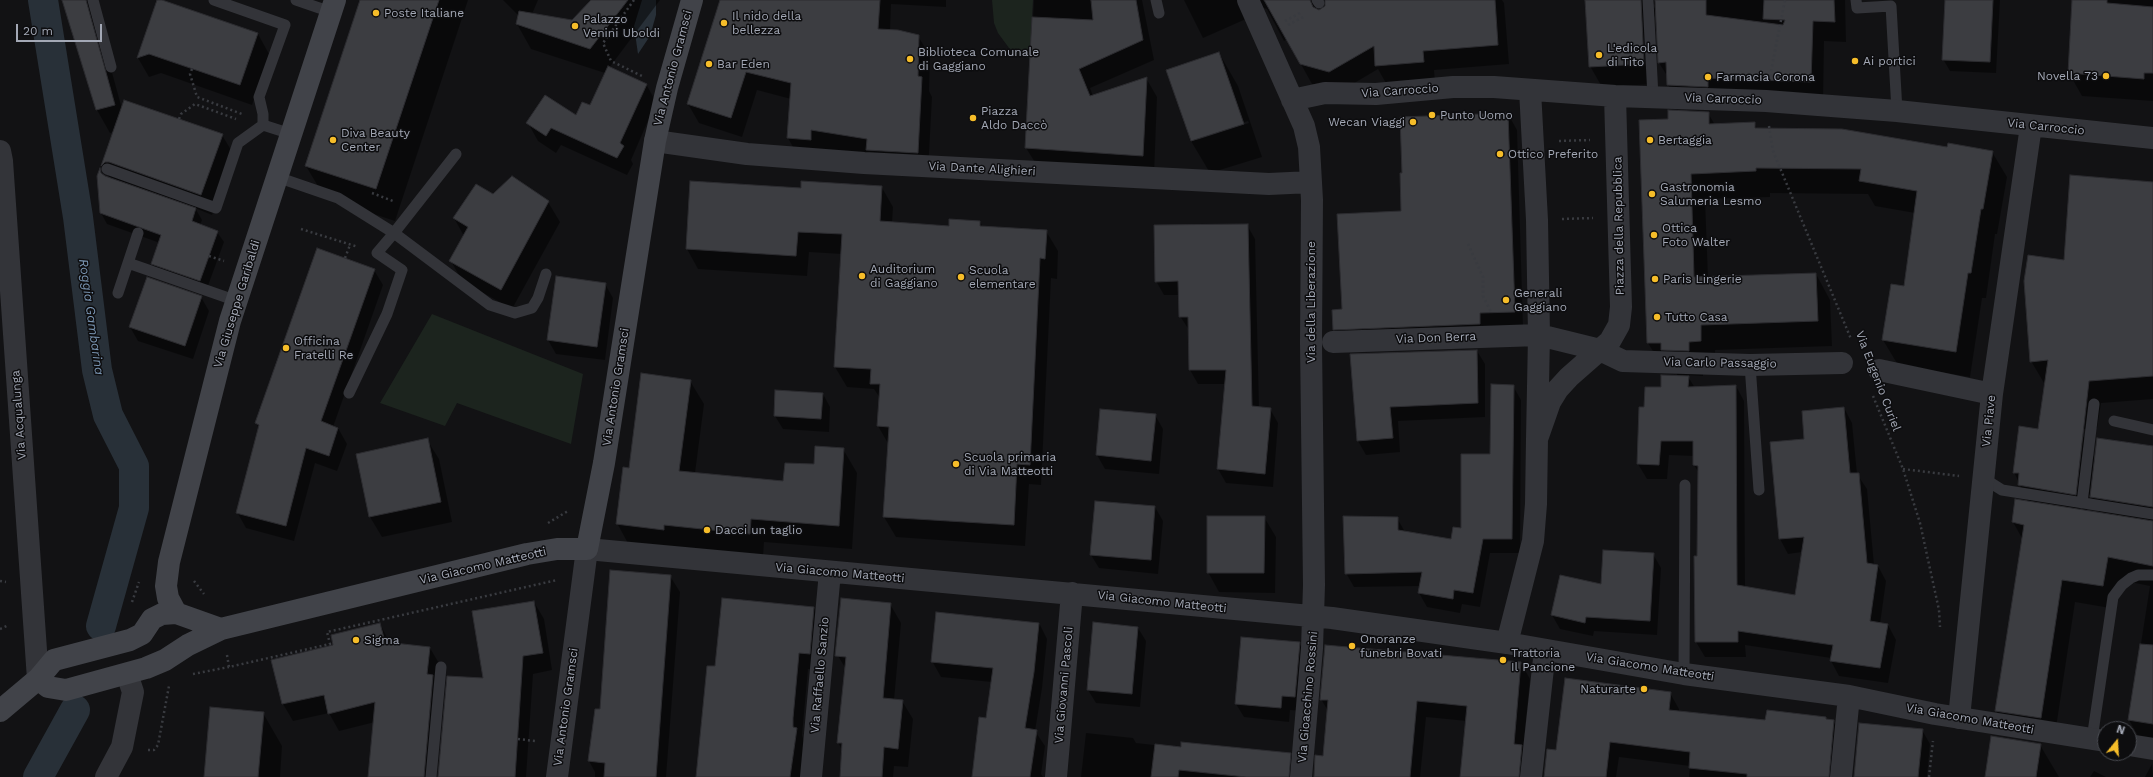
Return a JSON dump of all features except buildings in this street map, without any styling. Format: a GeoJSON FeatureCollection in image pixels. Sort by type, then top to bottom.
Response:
{"type":"FeatureCollection","features":[{"type":"Feature","properties":{"kind":"street","name":"Via Antonio Gramsci"},"geometry":{"type":"LineString","coordinates":[[557,777],[587,549],[604,463],[655,141],[667,88],[692,0]]}},
{"type":"Feature","properties":{"kind":"street","name":"Via della Liberazione"},"geometry":{"type":"LineString","coordinates":[[1248,0],[1304,126],[1309,147],[1311,182],[1314,616]]}},
{"type":"Feature","properties":{"kind":"street","name":"Via Giuseppe Garibaldi"},"geometry":{"type":"LineString","coordinates":[[188,644],[193,633],[190,621],[181,615],[168,598],[166,586],[168,562],[236,300],[333,6]]}},
{"type":"Feature","properties":{"kind":"street","name":"Via Carroccio"},"geometry":{"type":"LineString","coordinates":[[1292,100],[1325,93],[1376,94],[1453,87],[1530,90],[1615,96],[1766,101],[1898,111],[2153,138]]}},
{"type":"Feature","properties":{"kind":"street","name":"Piazza della Repubblica"},"geometry":{"type":"LineString","coordinates":[[1507,643],[1533,541],[1536,504],[1539,335],[1537,220],[1530,90]]}},
{"type":"Feature","properties":{"kind":"street","name":"Piazza della Repubblica"},"geometry":{"type":"LineString","coordinates":[[1537,439],[1550,402],[1558,389],[1569,377],[1610,341],[1619,326],[1621,307],[1615,96]]}},
{"type":"Feature","properties":{"kind":"street","name":"Via Piave"},"geometry":{"type":"LineString","coordinates":[[1959,718],[1992,394],[2031,126]]}},
{"type":"Feature","properties":{"kind":"street","name":"Via Dante Alighieri"},"geometry":{"type":"LineString","coordinates":[[655,141],[747,154],[864,163],[1269,184],[1311,182]]}},
{"type":"Feature","properties":{"kind":"street","name":"Via Acqualunga"},"geometry":{"type":"LineString","coordinates":[[0,151],[2,161],[38,679]]}},
{"type":"Feature","properties":{"kind":"street"},"geometry":{"type":"LineString","coordinates":[[1539,335],[1600,350]]}},
{"type":"Feature","properties":{"kind":"street","name":"Via Don Berra"},"geometry":{"type":"LineString","coordinates":[[1334,342],[1539,335]]}},
{"type":"Feature","properties":{"kind":"street","name":"Via Carlo Passaggio"},"geometry":{"type":"LineString","coordinates":[[1600,350],[1623,361],[1750,365],[1842,363]]}},
{"type":"Feature","properties":{"kind":"street"},"geometry":{"type":"LineString","coordinates":[[1879,370],[1992,394]]}},
{"type":"Feature","properties":{"kind":"street","name":"Via Giacomo Matteotti"},"geometry":{"type":"LineString","coordinates":[[38,679],[48,687],[66,690],[127,674],[165,660],[188,644],[221,629],[526,554],[557,549],[587,549],[1314,616],[1507,643],[1684,674],[1849,696],[1935,714],[2097,740]]}},
{"type":"Feature","properties":{"kind":"street","name":"Via Raffaello Sanzio"},"geometry":{"type":"LineString","coordinates":[[811,777],[830,572]]}},
{"type":"Feature","properties":{"kind":"street","name":"Via Giovanni Pascoli"},"geometry":{"type":"LineString","coordinates":[[1056,777],[1072,593]]}},
{"type":"Feature","properties":{"kind":"street"},"geometry":{"type":"LineString","coordinates":[[0,711],[38,679],[54,660],[130,640],[142,634],[152,619],[162,614],[181,615],[221,629]]}},
{"type":"Feature","properties":{"kind":"street","name":"Via Gioacchino Rossini"},"geometry":{"type":"LineString","coordinates":[[1301,777],[1314,616]]}},
{"type":"Feature","properties":{"kind":"street"},"geometry":{"type":"LineString","coordinates":[[1531,777],[1545,650]]}},
{"type":"Feature","properties":{"kind":"street"},"geometry":{"type":"LineString","coordinates":[[106,777],[122,747],[132,692],[127,674]]}},
{"type":"Feature","properties":{"kind":"street"},"geometry":{"type":"LineString","coordinates":[[1841,777],[1849,696]]}},
{"type":"Feature","properties":{"kind":"street"},"geometry":{"type":"LineString","coordinates":[[2137,746],[2153,749]]}},
{"type":"Feature","properties":{"kind":"lane"},"geometry":{"type":"LineString","coordinates":[[93,0],[111,66]]}},
{"type":"Feature","properties":{"kind":"lane"},"geometry":{"type":"LineString","coordinates":[[214,0],[285,25],[259,97],[263,114],[263,125]]}},
{"type":"Feature","properties":{"kind":"lane"},"geometry":{"type":"LineString","coordinates":[[1156,0],[1159,13]]}},
{"type":"Feature","properties":{"kind":"lane"},"geometry":{"type":"LineString","coordinates":[[1648,0],[1653,97]]}},
{"type":"Feature","properties":{"kind":"lane"},"geometry":{"type":"LineString","coordinates":[[1856,0],[1857,8],[1891,6],[1898,111]]}},
{"type":"Feature","properties":{"kind":"lane"},"geometry":{"type":"LineString","coordinates":[[302,1],[333,6]]}},
{"type":"Feature","properties":{"kind":"lane"},"geometry":{"type":"LineString","coordinates":[[263,125],[291,134]]}},
{"type":"Feature","properties":{"kind":"lane"},"geometry":{"type":"LineString","coordinates":[[107,169],[216,208],[238,143],[263,125]]}},
{"type":"Feature","properties":{"kind":"lane"},"geometry":{"type":"LineString","coordinates":[[349,393],[387,314],[402,270],[377,253],[456,154]]}},
{"type":"Feature","properties":{"kind":"lane"},"geometry":{"type":"LineString","coordinates":[[277,177],[338,198],[390,236],[412,246],[490,305],[515,313],[532,308],[538,298],[546,274]]}},
{"type":"Feature","properties":{"kind":"lane"},"geometry":{"type":"LineString","coordinates":[[118,293],[138,233]]}},
{"type":"Feature","properties":{"kind":"lane"},"geometry":{"type":"LineString","coordinates":[[128,263],[236,300]]}},
{"type":"Feature","properties":{"kind":"lane"},"geometry":{"type":"LineString","coordinates":[[1750,365],[1759,490]]}},
{"type":"Feature","properties":{"kind":"lane"},"geometry":{"type":"LineString","coordinates":[[2082,503],[2094,404]]}},
{"type":"Feature","properties":{"kind":"lane"},"geometry":{"type":"LineString","coordinates":[[2114,421],[2153,430]]}},
{"type":"Feature","properties":{"kind":"lane"},"geometry":{"type":"LineString","coordinates":[[1983,478],[2002,490],[2153,514]]}},
{"type":"Feature","properties":{"kind":"lane"},"geometry":{"type":"LineString","coordinates":[[1684,674],[1685,485]]}},
{"type":"Feature","properties":{"kind":"lane"},"geometry":{"type":"LineString","coordinates":[[2100,721],[2113,597],[2122,584],[2131,578],[2138,575],[2153,575]]}},
{"type":"Feature","properties":{"kind":"lane"},"geometry":{"type":"LineString","coordinates":[[430,777],[441,667]]}},
{"type":"Feature","properties":{"kind":"path"},"geometry":{"type":"LineString","coordinates":[[634,0],[604,43],[611,61],[667,88]]}},
{"type":"Feature","properties":{"kind":"path","name":"Via Eugenio Curiel"},"geometry":{"type":"LineString","coordinates":[[1785,0],[1766,101],[1773,151],[1854,345]]}},
{"type":"Feature","properties":{"kind":"path"},"geometry":{"type":"LineString","coordinates":[[1282,22],[1318,2]]}},
{"type":"Feature","properties":{"kind":"path"},"geometry":{"type":"LineString","coordinates":[[192,69],[190,74],[197,98],[254,118],[263,125]]}},
{"type":"Feature","properties":{"kind":"path"},"geometry":{"type":"LineString","coordinates":[[179,119],[181,114],[195,104],[251,125],[263,125]]}},
{"type":"Feature","properties":{"kind":"path"},"geometry":{"type":"LineString","coordinates":[[1533,141],[1617,140]]}},
{"type":"Feature","properties":{"kind":"path"},"geometry":{"type":"LineString","coordinates":[[364,190],[413,209]]}},
{"type":"Feature","properties":{"kind":"path"},"geometry":{"type":"LineString","coordinates":[[1537,220],[1619,216]]}},
{"type":"Feature","properties":{"kind":"path"},"geometry":{"type":"LineString","coordinates":[[301,229],[377,253]]}},
{"type":"Feature","properties":{"kind":"path"},"geometry":{"type":"LineString","coordinates":[[1468,244],[1483,278],[1483,296],[1492,314],[1493,336]]}},
{"type":"Feature","properties":{"kind":"path"},"geometry":{"type":"LineString","coordinates":[[345,258],[350,245]]}},
{"type":"Feature","properties":{"kind":"path","name":"Via Eugenio Curiel"},"geometry":{"type":"LineString","coordinates":[[1872,393],[1903,469],[1920,523],[1939,610],[1941,631]]}},
{"type":"Feature","properties":{"kind":"path"},"geometry":{"type":"LineString","coordinates":[[1903,469],[1983,478]]}},
{"type":"Feature","properties":{"kind":"path"},"geometry":{"type":"LineString","coordinates":[[544,525],[555,520],[571,508]]}},
{"type":"Feature","properties":{"kind":"path"},"geometry":{"type":"LineString","coordinates":[[132,604],[145,560],[168,562],[193,569],[194,583],[208,599]]}},
{"type":"Feature","properties":{"kind":"path"},"geometry":{"type":"LineString","coordinates":[[185,676],[330,644],[327,632],[554,580],[561,579],[565,585],[582,587]]}},
{"type":"Feature","properties":{"kind":"path"},"geometry":{"type":"LineString","coordinates":[[0,629],[33,618]]}},
{"type":"Feature","properties":{"kind":"path"},"geometry":{"type":"LineString","coordinates":[[221,629],[229,667]]}},
{"type":"Feature","properties":{"kind":"path"},"geometry":{"type":"LineString","coordinates":[[122,747],[154,750],[158,745],[171,679]]}},
{"type":"Feature","properties":{"kind":"path"},"geometry":{"type":"LineString","coordinates":[[1929,777],[1935,714]]}},
{"type":"Feature","properties":{"kind":"path"},"geometry":{"type":"LineString","coordinates":[[518,739],[538,742]]}},
{"type":"Feature","properties":{"kind":"shaded area"},"geometry":{"type":"Polygon","coordinates":[[[642,0],[656,0],[656,15],[650,36],[638,54],[634,26],[642,0]]]}},
{"type":"Feature","properties":{"kind":"shaded area"},"geometry":{"type":"Polygon","coordinates":[[[992,0],[1033,0],[1030,58],[1020,56],[1009,48],[998,33],[994,23],[992,0]]]}},
{"type":"Feature","properties":{"kind":"shaded area"},"geometry":{"type":"Polygon","coordinates":[[[432,314],[583,374],[571,444],[457,403],[445,426],[380,403],[432,314]]]}},
{"type":"Feature","properties":{"kind":"waterway","name":"Roggia Gambarina"},"geometry":{"type":"LineString","coordinates":[[43,0],[78,217],[97,370],[108,415],[134,466],[134,508],[101,626]]}},
{"type":"Feature","properties":{"kind":"waterway","name":"Roggia Gambarina"},"geometry":{"type":"LineString","coordinates":[[38,777],[75,710]]}},
{"type":"Feature","properties":{"kind":"place","name":"Poste Italiane"},"geometry":{"type":"Point","coordinates":[376,13]}},
{"type":"Feature","properties":{"kind":"place","name":"Il nido della bellezza"},"geometry":{"type":"Point","coordinates":[724,23]}},
{"type":"Feature","properties":{"kind":"place","name":"Palazzo Venini Uboldi"},"geometry":{"type":"Point","coordinates":[575,26]}},
{"type":"Feature","properties":{"kind":"place","name":"L'edicola di Tito"},"geometry":{"type":"Point","coordinates":[1599,55]}},
{"type":"Feature","properties":{"kind":"place","name":"Biblioteca Comunale di Gaggiano"},"geometry":{"type":"Point","coordinates":[910,59]}},
{"type":"Feature","properties":{"kind":"place","name":"Ai portici"},"geometry":{"type":"Point","coordinates":[1855,61]}},
{"type":"Feature","properties":{"kind":"place","name":"Bar Eden"},"geometry":{"type":"Point","coordinates":[709,64]}},
{"type":"Feature","properties":{"kind":"place","name":"Novella 73"},"geometry":{"type":"Point","coordinates":[2106,76]}},
{"type":"Feature","properties":{"kind":"place","name":"Farmacia Corona"},"geometry":{"type":"Point","coordinates":[1708,77]}},
{"type":"Feature","properties":{"kind":"place","name":"Punto Uomo"},"geometry":{"type":"Point","coordinates":[1432,115]}},
{"type":"Feature","properties":{"kind":"place","name":"Piazza Aldo Daccò"},"geometry":{"type":"Point","coordinates":[973,118]}},
{"type":"Feature","properties":{"kind":"place","name":"Wecan Viaggi"},"geometry":{"type":"Point","coordinates":[1413,122]}},
{"type":"Feature","properties":{"kind":"place","name":"Diva Beauty Center"},"geometry":{"type":"Point","coordinates":[333,140]}},
{"type":"Feature","properties":{"kind":"place","name":"Bertaggia"},"geometry":{"type":"Point","coordinates":[1650,140]}},
{"type":"Feature","properties":{"kind":"place","name":"Ottico Preferito"},"geometry":{"type":"Point","coordinates":[1500,154]}},
{"type":"Feature","properties":{"kind":"place","name":"Gastronomia Salumeria Lesmo"},"geometry":{"type":"Point","coordinates":[1652,194]}},
{"type":"Feature","properties":{"kind":"place","name":"Ottica Foto Walter"},"geometry":{"type":"Point","coordinates":[1654,235]}},
{"type":"Feature","properties":{"kind":"place","name":"Auditorium di Gaggiano"},"geometry":{"type":"Point","coordinates":[862,276]}},
{"type":"Feature","properties":{"kind":"place","name":"Scuola elementare"},"geometry":{"type":"Point","coordinates":[961,277]}},
{"type":"Feature","properties":{"kind":"place","name":"Paris Lingerie"},"geometry":{"type":"Point","coordinates":[1655,279]}},
{"type":"Feature","properties":{"kind":"place","name":"Generali Gaggiano"},"geometry":{"type":"Point","coordinates":[1506,300]}},
{"type":"Feature","properties":{"kind":"place","name":"Tutto Casa"},"geometry":{"type":"Point","coordinates":[1657,317]}},
{"type":"Feature","properties":{"kind":"place","name":"Officina Fratelli Re"},"geometry":{"type":"Point","coordinates":[286,348]}},
{"type":"Feature","properties":{"kind":"place","name":"Scuola primaria di Via Matteotti"},"geometry":{"type":"Point","coordinates":[956,464]}},
{"type":"Feature","properties":{"kind":"place","name":"Dacci un taglio"},"geometry":{"type":"Point","coordinates":[707,530]}},
{"type":"Feature","properties":{"kind":"place","name":"Sigma"},"geometry":{"type":"Point","coordinates":[356,640]}},
{"type":"Feature","properties":{"kind":"place","name":"Onoranze funebri Bovati"},"geometry":{"type":"Point","coordinates":[1352,646]}},
{"type":"Feature","properties":{"kind":"place","name":"Trattoria Il Pancione"},"geometry":{"type":"Point","coordinates":[1503,660]}},
{"type":"Feature","properties":{"kind":"place","name":"Naturarte"},"geometry":{"type":"Point","coordinates":[1644,689]}}]}
